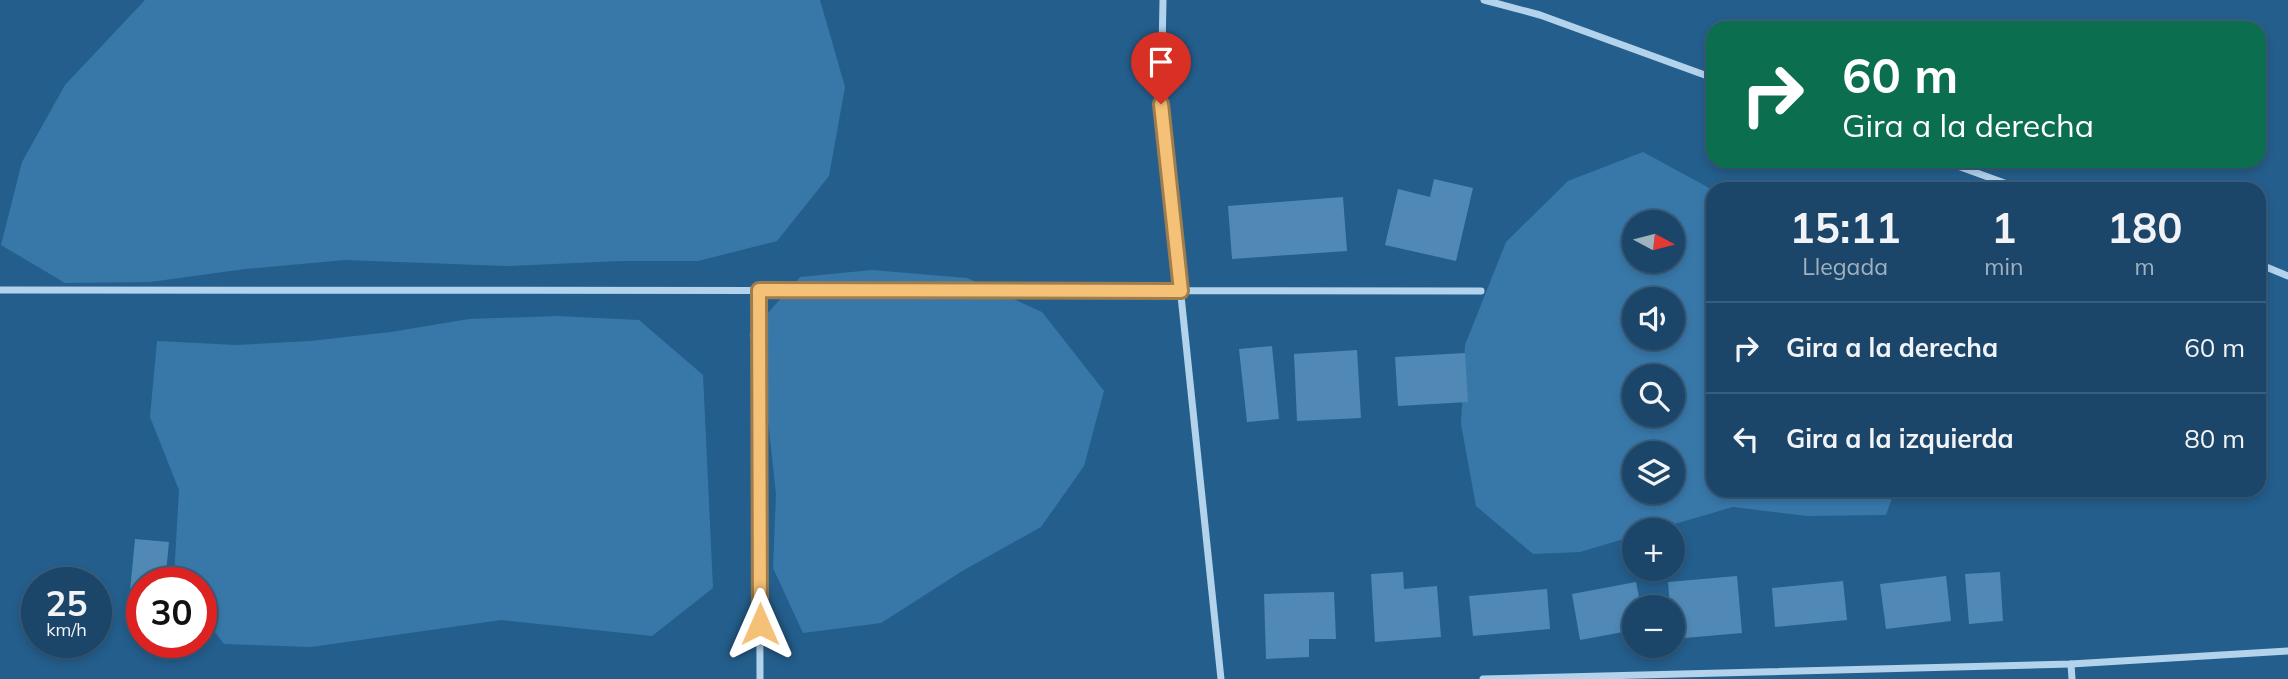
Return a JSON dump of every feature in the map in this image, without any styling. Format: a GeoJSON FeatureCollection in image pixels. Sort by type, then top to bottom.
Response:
{"type":"FeatureCollection","features":[{"type":"Feature","properties":{"kind":"street"},"geometry":{"type":"LineString","coordinates":[[1163,0],[1161,104],[1221,679]]}},
{"type":"Feature","properties":{"kind":"street"},"geometry":{"type":"LineString","coordinates":[[1484,0],[1540,15],[1706,75]]}},
{"type":"Feature","properties":{"kind":"street"},"geometry":{"type":"LineString","coordinates":[[1963,168],[2002,182]]}},
{"type":"Feature","properties":{"kind":"street"},"geometry":{"type":"LineString","coordinates":[[2266,267],[2288,276]]}},
{"type":"Feature","properties":{"kind":"street"},"geometry":{"type":"LineString","coordinates":[[0,290],[1481,291]]}},
{"type":"Feature","properties":{"kind":"street"},"geometry":{"type":"LineString","coordinates":[[759,290],[760,679]]}},
{"type":"Feature","properties":{"kind":"street"},"geometry":{"type":"LineString","coordinates":[[1483,679],[2071,664],[2288,651]]}},
{"type":"Feature","properties":{"kind":"street"},"geometry":{"type":"LineString","coordinates":[[2071,664],[2072,679]]}},
{"type":"Feature","properties":{"kind":"shaded area"},"geometry":{"type":"Polygon","coordinates":[[[145,0],[820,0],[845,87],[829,176],[777,241],[698,261],[506,266],[345,260],[245,269],[150,282],[65,283],[1,245],[22,162],[65,85],[145,0]]]}},
{"type":"Feature","properties":{"kind":"shaded area"},"geometry":{"type":"Polygon","coordinates":[[[1643,152],[1706,186],[1706,497],[1892,497],[1886,515],[1807,516],[1733,507],[1685,521],[1685,518],[1622,518],[1622,540],[1580,552],[1533,554],[1476,506],[1461,424],[1465,345],[1506,242],[1568,181],[1643,152]]]}},
{"type":"Feature","properties":{"kind":"shaded area"},"geometry":{"type":"Polygon","coordinates":[[[872,270],[967,278],[1042,312],[1104,391],[1084,466],[1041,527],[964,570],[881,623],[803,633],[773,568],[776,494],[767,411],[749,334],[800,277],[872,270]]]}},
{"type":"Feature","properties":{"kind":"shaded area"},"geometry":{"type":"Polygon","coordinates":[[[557,316],[639,320],[703,375],[713,588],[652,636],[501,620],[311,647],[224,644],[217,635],[217,567],[175,567],[179,490],[150,417],[157,341],[236,345],[310,341],[391,332],[469,319],[557,316]]]}},
{"type":"Feature","properties":{"kind":"building"},"geometry":{"type":"Polygon","coordinates":[[[1434,179],[1473,188],[1456,261],[1385,245],[1398,189],[1430,197],[1434,179]]]}},
{"type":"Feature","properties":{"kind":"building"},"geometry":{"type":"Polygon","coordinates":[[[1343,197],[1347,251],[1232,259],[1228,206],[1343,197]]]}},
{"type":"Feature","properties":{"kind":"building"},"geometry":{"type":"Polygon","coordinates":[[[1272,346],[1279,419],[1247,422],[1239,349],[1272,346]]]}},
{"type":"Feature","properties":{"kind":"building"},"geometry":{"type":"Polygon","coordinates":[[[1357,350],[1361,418],[1297,421],[1294,354],[1357,350]]]}},
{"type":"Feature","properties":{"kind":"building"},"geometry":{"type":"Polygon","coordinates":[[[1465,353],[1468,402],[1398,406],[1395,357],[1465,353]]]}},
{"type":"Feature","properties":{"kind":"building"},"geometry":{"type":"Polygon","coordinates":[[[135,539],[169,542],[167,567],[132,567],[135,539]]]}},
{"type":"Feature","properties":{"kind":"building"},"geometry":{"type":"Polygon","coordinates":[[[1403,572],[1404,589],[1437,586],[1441,637],[1375,642],[1371,574],[1403,572]]]}},
{"type":"Feature","properties":{"kind":"building"},"geometry":{"type":"Polygon","coordinates":[[[2000,572],[2003,621],[1969,624],[1965,574],[2000,572]]]}},
{"type":"Feature","properties":{"kind":"building"},"geometry":{"type":"Polygon","coordinates":[[[1737,576],[1742,633],[1685,638],[1685,595],[1669,595],[1668,582],[1737,576]]]}},
{"type":"Feature","properties":{"kind":"building"},"geometry":{"type":"Polygon","coordinates":[[[1946,576],[1951,621],[1886,629],[1880,584],[1946,576]]]}},
{"type":"Feature","properties":{"kind":"building"},"geometry":{"type":"Polygon","coordinates":[[[1843,581],[1847,620],[1775,627],[1772,588],[1843,581]]]}},
{"type":"Feature","properties":{"kind":"building"},"geometry":{"type":"Polygon","coordinates":[[[1636,582],[1639,595],[1622,595],[1622,632],[1580,640],[1572,594],[1636,582]]]}},
{"type":"Feature","properties":{"kind":"building"},"geometry":{"type":"Polygon","coordinates":[[[1547,589],[1550,629],[1473,636],[1469,596],[1547,589]]]}},
{"type":"Feature","properties":{"kind":"building"},"geometry":{"type":"Polygon","coordinates":[[[1334,592],[1336,639],[1309,639],[1309,657],[1266,659],[1264,594],[1334,592]]]}},
{"type":"Feature","properties":{"kind":"route"},"geometry":{"type":"LineString","coordinates":[[760,624],[759,290],[1181,291],[1161,104]]}}]}
